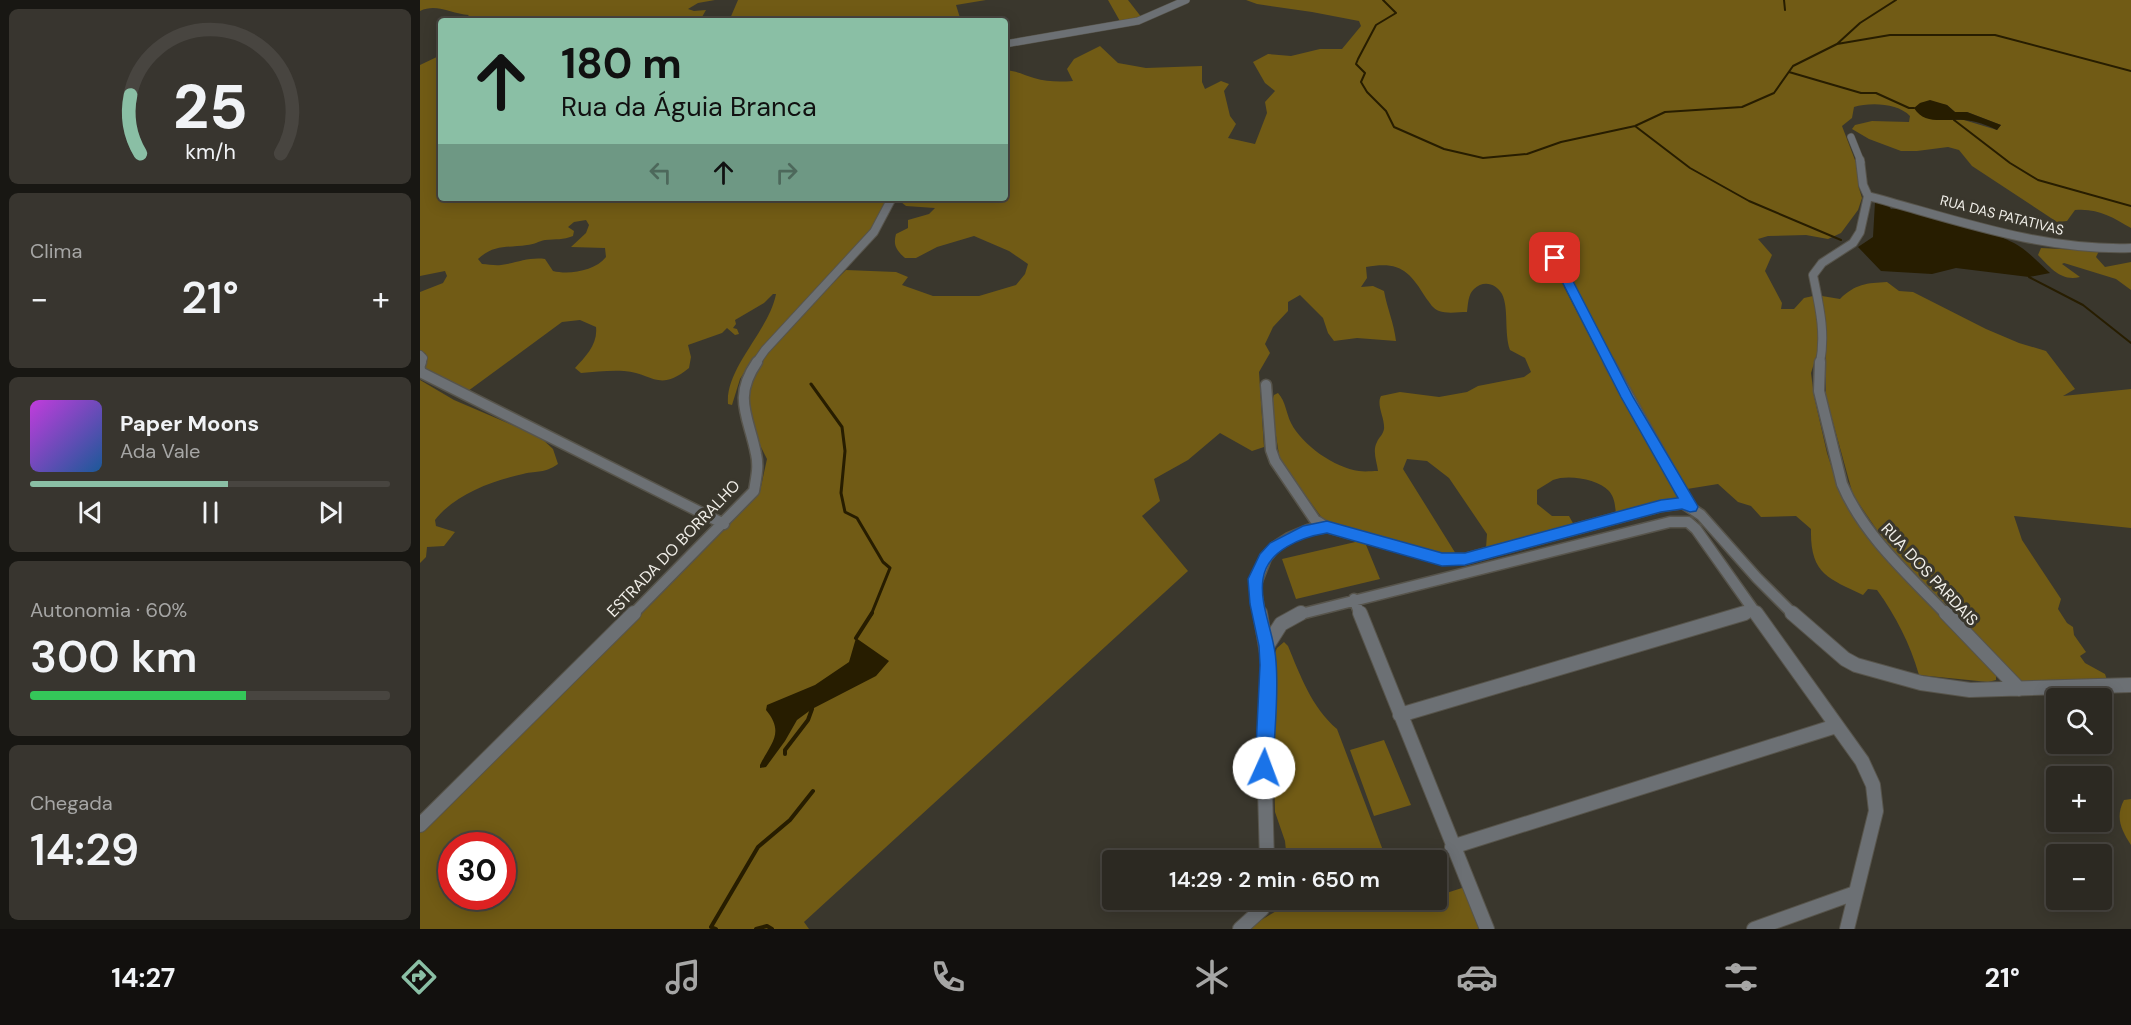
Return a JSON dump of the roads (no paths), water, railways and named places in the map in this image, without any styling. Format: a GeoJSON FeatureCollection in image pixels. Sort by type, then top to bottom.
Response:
{"type":"FeatureCollection","features":[{"type":"Feature","properties":{"kind":"street"},"geometry":{"type":"LineString","coordinates":[[1008,43],[1138,21],[1186,0]]}},
{"type":"Feature","properties":{"kind":"street","name":"RUA DOS PARDAIS"},"geometry":{"type":"LineString","coordinates":[[1851,137],[1862,164],[1863,185],[1868,196],[1866,213],[1857,239],[1850,246],[1822,263],[1813,275],[1824,343],[1818,371],[1819,391],[1842,484],[1857,512],[1891,557],[2019,689]]}},
{"type":"Feature","properties":{"kind":"street","name":"RUA DAS PATATIVAS"},"geometry":{"type":"LineString","coordinates":[[1868,196],[2050,242],[2104,249],[2131,248]]}},
{"type":"Feature","properties":{"kind":"street","name":"ESTRADA DO BORRALHO"},"geometry":{"type":"LineString","coordinates":[[420,825],[724,524],[754,491],[758,478],[754,446],[745,423],[742,404],[745,382],[750,370],[765,350],[874,232],[890,201]]}},
{"type":"Feature","properties":{"kind":"street"},"geometry":{"type":"LineString","coordinates":[[1545,238],[1627,397],[1690,507]]}},
{"type":"Feature","properties":{"kind":"street"},"geometry":{"type":"LineString","coordinates":[[420,355],[423,358],[420,372],[724,524]]}},
{"type":"Feature","properties":{"kind":"street"},"geometry":{"type":"LineString","coordinates":[[1266,385],[1272,456],[1315,520],[1327,527],[1442,559],[1465,559],[1661,506],[1683,503],[1701,514],[1757,578],[1804,626],[1845,659],[1856,665],[1896,677],[1947,688],[2019,689],[2131,685]]}},
{"type":"Feature","properties":{"kind":"street"},"geometry":{"type":"LineString","coordinates":[[1267,646],[1281,624],[1289,619],[1354,599],[1682,521],[1692,524],[1868,772],[1877,798],[1847,929]]}},
{"type":"Feature","properties":{"kind":"street"},"geometry":{"type":"LineString","coordinates":[[1267,850],[1264,783],[1267,646],[1255,586],[1260,568],[1275,547],[1308,530],[1327,527]]}},
{"type":"Feature","properties":{"kind":"street"},"geometry":{"type":"LineString","coordinates":[[1354,599],[1452,847],[1487,929]]}},
{"type":"Feature","properties":{"kind":"street"},"geometry":{"type":"LineString","coordinates":[[1400,715],[1753,611]]}},
{"type":"Feature","properties":{"kind":"street"},"geometry":{"type":"LineString","coordinates":[[1452,847],[1836,726]]}},
{"type":"Feature","properties":{"kind":"street"},"geometry":{"type":"LineString","coordinates":[[1754,929],[1855,893]]}},
{"type":"Feature","properties":{"kind":"street"},"geometry":{"type":"LineString","coordinates":[[1240,929],[1261,910]]}},
{"type":"Feature","properties":{"kind":"waterway"},"geometry":{"type":"LineString","coordinates":[[1383,0],[1396,13],[1376,25],[1356,64],[1365,73],[1361,82],[1367,92],[1386,111],[1394,127],[1444,149],[1483,158],[1527,154],[1561,142],[1635,126]]}},
{"type":"Feature","properties":{"kind":"waterway"},"geometry":{"type":"LineString","coordinates":[[1784,0],[1785,10]]}},
{"type":"Feature","properties":{"kind":"waterway"},"geometry":{"type":"LineString","coordinates":[[1837,44],[1860,23],[1896,0]]}},
{"type":"Feature","properties":{"kind":"waterway"},"geometry":{"type":"LineString","coordinates":[[1837,44],[1890,35],[1995,35],[2131,71]]}},
{"type":"Feature","properties":{"kind":"waterway"},"geometry":{"type":"LineString","coordinates":[[1635,126],[1665,112],[1742,107],[1774,93],[1793,66],[1837,44]]}},
{"type":"Feature","properties":{"kind":"waterway"},"geometry":{"type":"LineString","coordinates":[[1789,72],[1861,93],[1876,93],[1909,108],[1914,108]]}},
{"type":"Feature","properties":{"kind":"waterway"},"geometry":{"type":"LineString","coordinates":[[1954,120],[2010,163],[2038,180],[2131,206]]}},
{"type":"Feature","properties":{"kind":"waterway"},"geometry":{"type":"LineString","coordinates":[[1635,126],[1690,168],[1749,201],[1841,240]]}},
{"type":"Feature","properties":{"kind":"waterway"},"geometry":{"type":"LineString","coordinates":[[2029,277],[2083,305],[2131,343]]}},
{"type":"Feature","properties":{"kind":"waterway"},"geometry":{"type":"LineString","coordinates":[[811,384],[842,427],[845,451],[841,493],[845,512],[857,518],[883,562],[890,568],[871,614]]}},
{"type":"Feature","properties":{"kind":"waterway"},"geometry":{"type":"LineString","coordinates":[[856,638],[871,614]]}},
{"type":"Feature","properties":{"kind":"waterway"},"geometry":{"type":"LineString","coordinates":[[785,754],[785,750],[808,720],[812,709]]}},
{"type":"Feature","properties":{"kind":"waterway"},"geometry":{"type":"LineString","coordinates":[[716,929],[711,927],[758,847],[790,820],[813,791]]}},
{"type":"Feature","properties":{"kind":"waterway"},"geometry":{"type":"LineString","coordinates":[[756,929],[767,926],[772,929]]}}]}
